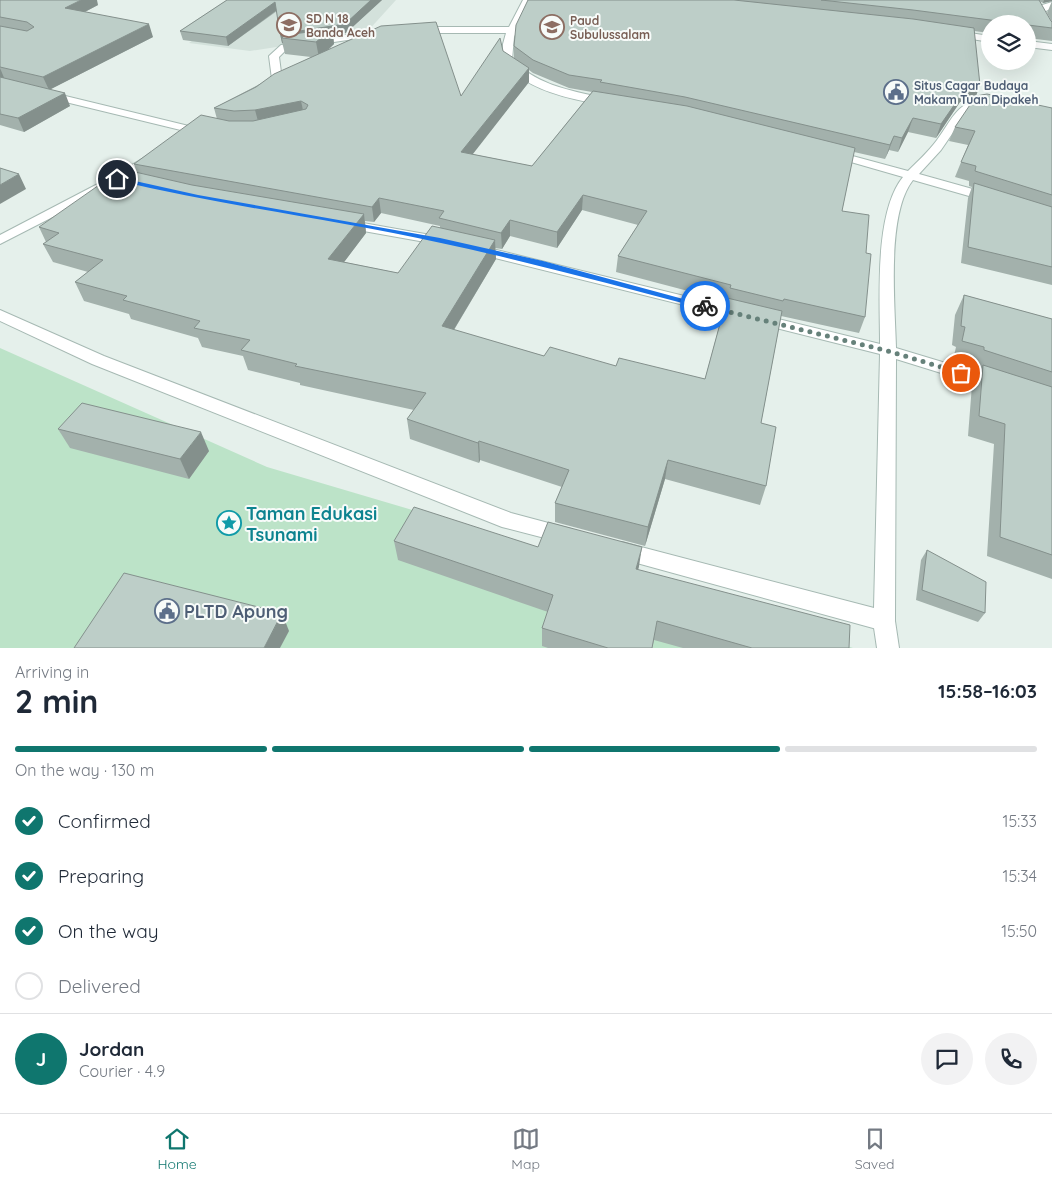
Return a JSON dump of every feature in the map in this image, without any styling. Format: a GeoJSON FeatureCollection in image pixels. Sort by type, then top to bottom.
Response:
{"type":"FeatureCollection","features":[{"type":"Feature","properties":{"kind":"street"},"geometry":{"type":"LineString","coordinates":[[527,0],[511,30],[506,48],[507,61],[514,69],[549,88],[574,96],[618,104]]}},
{"type":"Feature","properties":{"kind":"street"},"geometry":{"type":"LineString","coordinates":[[1052,5],[1039,7],[1052,33]]}},
{"type":"Feature","properties":{"kind":"street"},"geometry":{"type":"LineString","coordinates":[[406,31],[442,29],[511,30]]}},
{"type":"Feature","properties":{"kind":"street"},"geometry":{"type":"LineString","coordinates":[[258,94],[277,80],[274,56],[284,47],[388,32]]}},
{"type":"Feature","properties":{"kind":"street"},"geometry":{"type":"LineString","coordinates":[[945,32],[981,37]]}},
{"type":"Feature","properties":{"kind":"street"},"geometry":{"type":"LineString","coordinates":[[1036,45],[1052,47]]}},
{"type":"Feature","properties":{"kind":"street"},"geometry":{"type":"LineString","coordinates":[[38,93],[189,133],[203,124]]}},
{"type":"Feature","properties":{"kind":"street"},"geometry":{"type":"LineString","coordinates":[[888,648],[884,621],[889,260],[892,214],[898,192],[938,146],[966,105],[988,101],[1007,103]]}},
{"type":"Feature","properties":{"kind":"street"},"geometry":{"type":"LineString","coordinates":[[3,235],[117,179],[159,152]]}},
{"type":"Feature","properties":{"kind":"street"},"geometry":{"type":"LineString","coordinates":[[826,152],[912,174],[1006,202]]}},
{"type":"Feature","properties":{"kind":"street"},"geometry":{"type":"LineString","coordinates":[[117,179],[135,183]]}},
{"type":"Feature","properties":{"kind":"street"},"geometry":{"type":"LineString","coordinates":[[334,222],[440,240],[524,259],[687,302],[888,351],[1016,390]]}},
{"type":"Feature","properties":{"kind":"street"},"geometry":{"type":"LineString","coordinates":[[0,315],[98,360],[500,517],[576,538]]}},
{"type":"Feature","properties":{"kind":"street"},"geometry":{"type":"LineString","coordinates":[[605,546],[884,621]]}},
{"type":"Feature","properties":{"kind":"shaded area","name":"SD N 18 Banda Aceh"},"geometry":{"type":"Polygon","coordinates":[[[232,0],[396,0],[366,33],[250,51],[189,43],[211,27],[232,0]]]}},
{"type":"Feature","properties":{"kind":"green space","name":"Taman Edukasi Tsunami"},"geometry":{"type":"Polygon","coordinates":[[[0,348],[267,467],[649,580],[853,648],[0,648],[0,348]]]}},
{"type":"Feature","properties":{"kind":"building"},"geometry":{"type":"Polygon","coordinates":[[[0,0],[81,0],[65,8],[149,24],[43,77],[0,67],[0,26],[27,31],[34,27],[27,22],[0,17],[0,0]]]}},
{"type":"Feature","properties":{"kind":"building"},"geometry":{"type":"Polygon","coordinates":[[[227,0],[371,0],[345,24],[280,34],[275,2],[226,37],[180,31],[227,0]]]}},
{"type":"Feature","properties":{"kind":"building"},"geometry":{"type":"Polygon","coordinates":[[[528,0],[734,0],[913,19],[974,28],[980,85],[966,88],[941,124],[913,118],[902,138],[894,136],[890,145],[685,97],[569,75],[533,60],[514,46],[516,25],[528,0]]]}},
{"type":"Feature","properties":{"kind":"building"},"geometry":{"type":"Polygon","coordinates":[[[821,0],[1039,0],[1052,22],[1052,28],[1036,26],[1036,15],[981,15],[981,19],[821,0]]]}},
{"type":"Feature","properties":{"kind":"building"},"geometry":{"type":"Polygon","coordinates":[[[436,22],[461,96],[500,38],[503,51],[529,68],[461,152],[532,166],[593,91],[687,106],[855,148],[842,211],[869,215],[866,253],[871,254],[865,317],[784,299],[783,301],[730,288],[731,285],[618,256],[647,211],[583,195],[557,232],[510,220],[501,233],[439,218],[444,211],[379,198],[372,207],[134,164],[201,115],[229,121],[253,121],[306,109],[308,105],[301,101],[255,110],[234,111],[214,108],[256,87],[274,74],[381,26],[436,22]]]}},
{"type":"Feature","properties":{"kind":"building"},"geometry":{"type":"Polygon","coordinates":[[[332,29],[316,42],[282,38],[285,35],[332,29]]]}},
{"type":"Feature","properties":{"kind":"building"},"geometry":{"type":"Polygon","coordinates":[[[0,77],[65,93],[18,118],[0,114],[0,77]]]}},
{"type":"Feature","properties":{"kind":"building"},"geometry":{"type":"Polygon","coordinates":[[[987,94],[1052,108],[1052,195],[975,171],[976,166],[961,162],[975,131],[955,127],[976,96],[987,94]]]}},
{"type":"Feature","properties":{"kind":"building"},"geometry":{"type":"Polygon","coordinates":[[[0,168],[19,174],[0,185],[0,168]]]}},
{"type":"Feature","properties":{"kind":"building"},"geometry":{"type":"Polygon","coordinates":[[[122,169],[192,185],[364,214],[328,259],[398,273],[432,226],[495,240],[442,326],[544,356],[550,347],[616,366],[619,358],[705,379],[727,298],[782,311],[761,423],[776,427],[766,486],[668,460],[648,527],[555,503],[569,470],[479,441],[478,443],[407,419],[426,393],[295,366],[297,364],[241,350],[250,340],[194,328],[200,321],[123,300],[127,296],[75,282],[103,260],[43,244],[59,233],[39,227],[122,169]]]}},
{"type":"Feature","properties":{"kind":"building"},"geometry":{"type":"Polygon","coordinates":[[[974,183],[1052,207],[1052,267],[968,247],[974,183]]]}},
{"type":"Feature","properties":{"kind":"building"},"geometry":{"type":"Polygon","coordinates":[[[964,295],[1052,319],[1052,372],[962,341],[965,327],[961,326],[964,295]]]}},
{"type":"Feature","properties":{"kind":"building"},"geometry":{"type":"Polygon","coordinates":[[[983,365],[1052,387],[1052,555],[1000,537],[1005,424],[979,416],[983,365]]]}},
{"type":"Feature","properties":{"kind":"building"},"geometry":{"type":"Polygon","coordinates":[[[82,403],[201,432],[180,459],[58,429],[82,403]]]}},
{"type":"Feature","properties":{"kind":"building"},"geometry":{"type":"Polygon","coordinates":[[[414,507],[538,547],[548,522],[642,547],[636,569],[850,625],[849,648],[752,648],[657,621],[652,648],[608,648],[542,628],[553,595],[394,541],[414,507]]]}},
{"type":"Feature","properties":{"kind":"building"},"geometry":{"type":"Polygon","coordinates":[[[927,550],[986,582],[985,613],[922,590],[927,550]]]}},
{"type":"Feature","properties":{"kind":"building","name":"PLTD Apung"},"geometry":{"type":"Polygon","coordinates":[[[124,573],[282,613],[264,648],[74,648],[124,573]]]}},
{"type":"Feature","properties":{"kind":"way so far"},"geometry":{"type":"LineString","coordinates":[[705,306],[888,351],[961,373]]}},
{"type":"Feature","properties":{"kind":"place","name":"SD N 18 Banda Aceh"},"geometry":{"type":"Point","coordinates":[289,25]}},
{"type":"Feature","properties":{"kind":"place","name":"Paud Subulussalam"},"geometry":{"type":"Point","coordinates":[552,27]}},
{"type":"Feature","properties":{"kind":"place","name":"Situs Cagar Budaya Makam Tuan Dipakeh"},"geometry":{"type":"Point","coordinates":[896,92]}},
{"type":"Feature","properties":{"kind":"place","name":"Taman Edukasi Tsunami"},"geometry":{"type":"Point","coordinates":[229,523]}},
{"type":"Feature","properties":{"kind":"place","name":"PLTD Apung"},"geometry":{"type":"Point","coordinates":[167,611]}},
{"type":"Feature","properties":{"kind":"route"},"geometry":{"type":"LineString","coordinates":[[117,179],[198,197],[440,240],[543,264],[705,306]]}}]}
